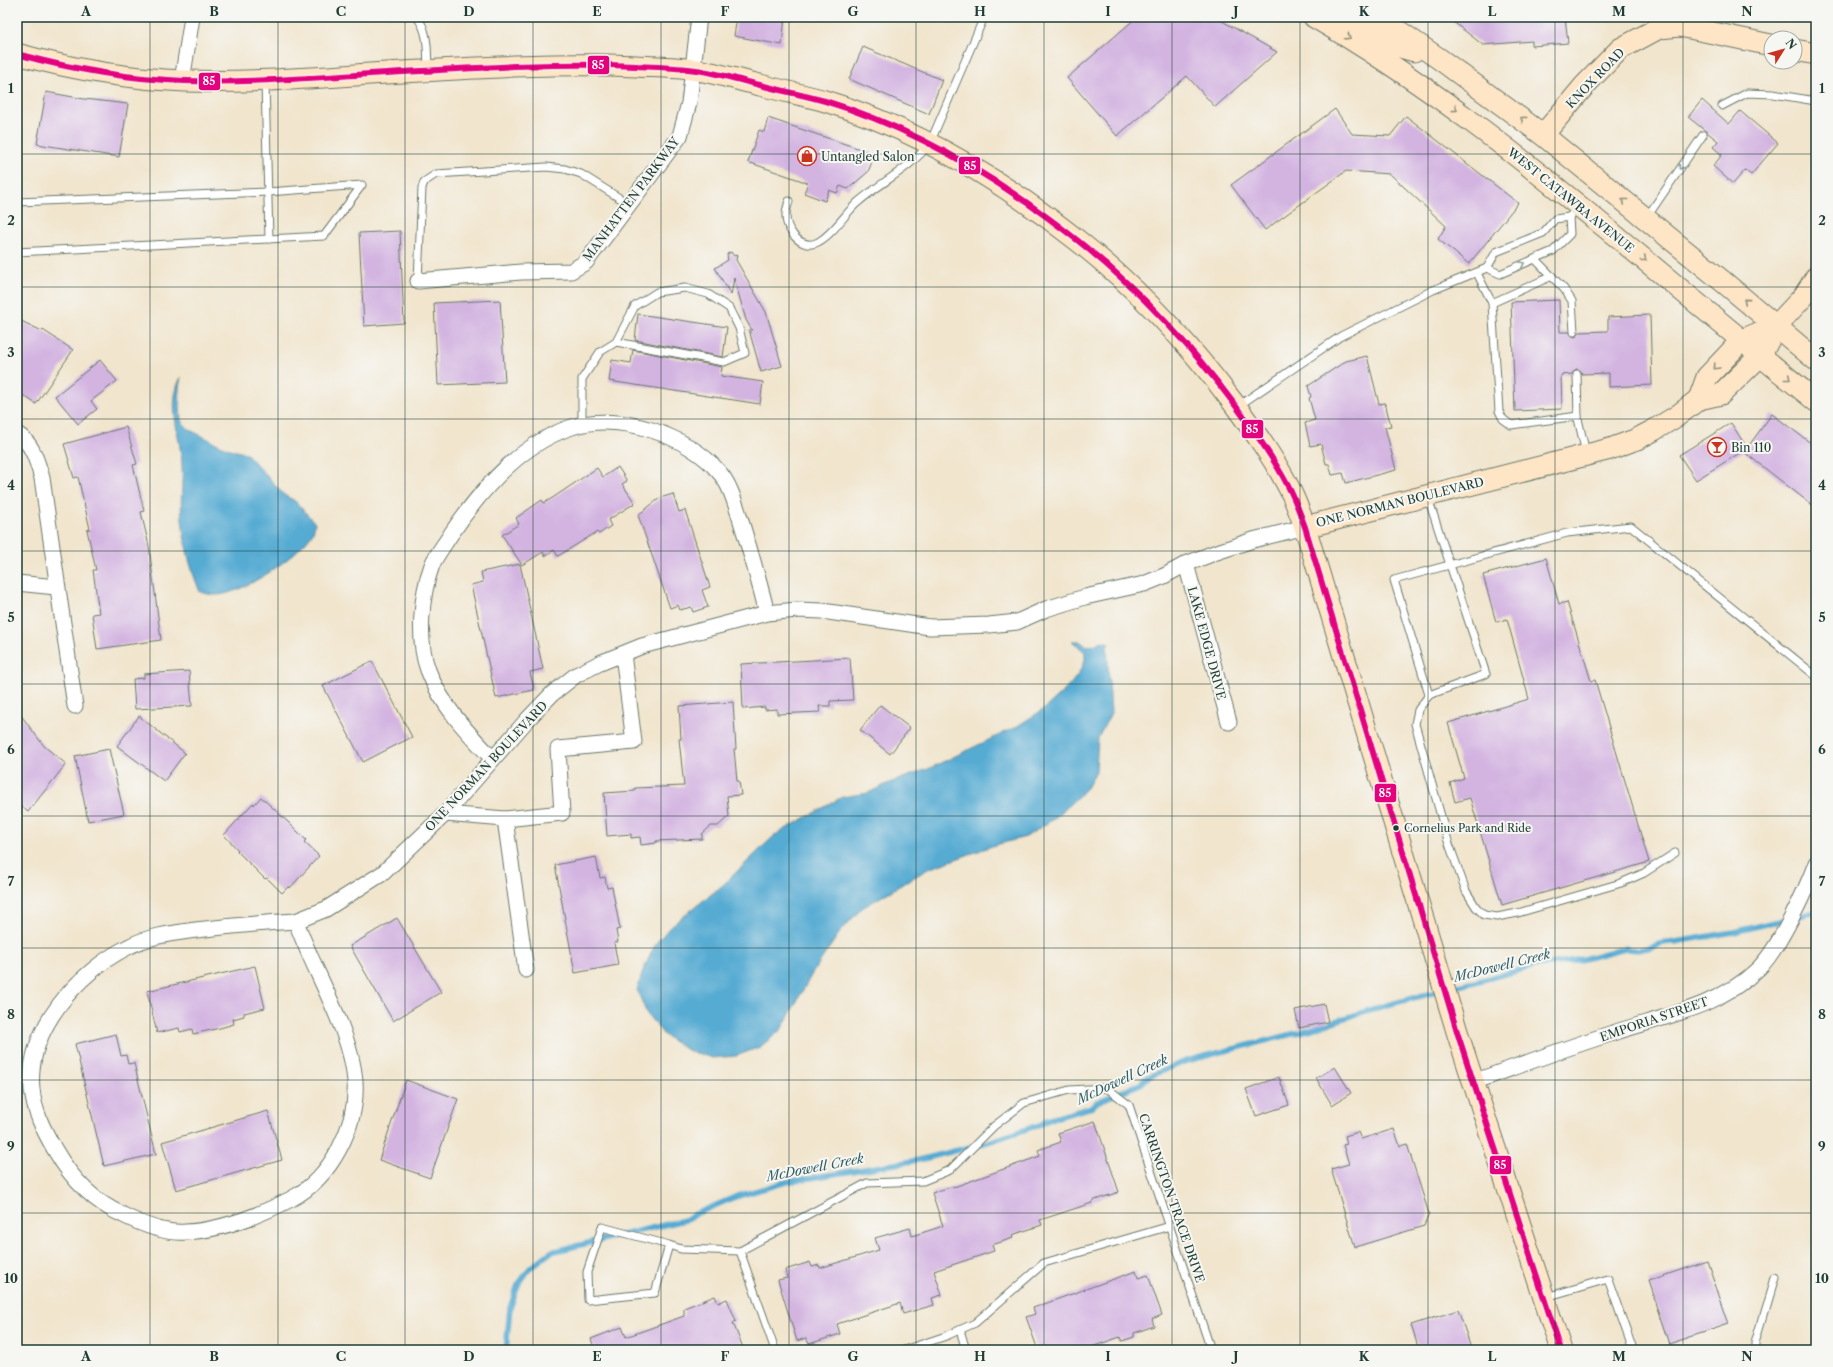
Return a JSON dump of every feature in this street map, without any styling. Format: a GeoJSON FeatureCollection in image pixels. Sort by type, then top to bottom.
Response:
{"type":"FeatureCollection","features":[{"type":"Feature","properties":{"kind":"street"},"geometry":{"type":"LineString","coordinates":[[182,81],[192,17]]}},
{"type":"Feature","properties":{"kind":"street","name":"MANHATTEN PARKWAY"},"geometry":{"type":"LineString","coordinates":[[418,281],[521,272],[571,271],[586,262],[680,136],[689,103],[700,17]]}},
{"type":"Feature","properties":{"kind":"street","name":"WEST CATAWBA AVENUE"},"geometry":{"type":"LineString","coordinates":[[1314,17],[1347,36],[1419,83],[1484,130],[1574,211],[1742,340],[1816,401]]}},
{"type":"Feature","properties":{"kind":"street"},"geometry":{"type":"LineString","coordinates":[[1346,17],[1393,45],[1441,60]]}},
{"type":"Feature","properties":{"kind":"street"},"geometry":{"type":"LineString","coordinates":[[1378,17],[1441,60],[1543,135],[1816,360]]}},
{"type":"Feature","properties":{"kind":"street","name":"KNOX ROAD"},"geometry":{"type":"LineString","coordinates":[[1543,135],[1591,79],[1620,49],[1659,28],[1681,22],[1763,43]]}},
{"type":"Feature","properties":{"kind":"street"},"geometry":{"type":"LineString","coordinates":[[1803,52],[1816,54]]}},
{"type":"Feature","properties":{"kind":"street"},"geometry":{"type":"LineString","coordinates":[[17,54],[46,62],[97,72],[182,81],[265,80],[556,64],[601,64],[694,69],[825,101],[876,120],[930,143],[948,152],[1016,194],[1042,212],[1105,262],[1138,291],[1172,326],[1203,362],[1236,407],[1286,481],[1305,526],[1368,740],[1473,1082],[1544,1298],[1558,1349]]}},
{"type":"Feature","properties":{"kind":"street","name":"ONE NORMAN BOULEVARD"},"geometry":{"type":"LineString","coordinates":[[296,921],[305,947],[338,1020],[350,1053],[355,1080],[355,1103],[353,1111],[340,1146],[329,1166],[314,1183],[295,1197],[244,1221],[221,1228],[184,1233],[157,1228],[109,1208],[85,1190],[62,1163],[36,1113],[32,1088],[32,1067],[37,1046],[46,1023],[62,1000],[83,979],[128,946],[174,933],[242,924],[296,921],[326,909],[367,885],[383,873],[445,814],[492,758],[552,694],[576,675],[642,646],[767,613],[797,610],[822,611],[930,627],[989,625],[1017,622],[1046,609],[1085,597],[1144,584],[1164,576],[1186,564],[1253,540],[1586,455],[1637,439],[1677,416],[1699,399],[1721,394],[1761,355],[1776,326],[1804,296],[1816,277]]}},
{"type":"Feature","properties":{"kind":"street","name":"ONE NORMAN BOULEVARD"},"geometry":{"type":"LineString","coordinates":[[1699,399],[1706,377],[1742,340],[1776,326]]}},
{"type":"Feature","properties":{"kind":"street"},"geometry":{"type":"LineString","coordinates":[[492,758],[446,706],[428,669],[422,636],[421,614],[432,565],[464,516],[485,489],[505,470],[525,452],[548,437],[572,426],[592,422],[620,424],[655,431],[679,440],[702,454],[721,473],[732,496],[751,550],[767,613]]}},
{"type":"Feature","properties":{"kind":"street"},"geometry":{"type":"LineString","coordinates":[[17,434],[21,436],[35,453],[42,478],[56,587],[75,706]]}},
{"type":"Feature","properties":{"kind":"street","name":"LAKE EDGE DRIVE"},"geometry":{"type":"LineString","coordinates":[[1186,564],[1229,722]]}},
{"type":"Feature","properties":{"kind":"street"},"geometry":{"type":"LineString","coordinates":[[17,583],[56,587]]}},
{"type":"Feature","properties":{"kind":"street"},"geometry":{"type":"LineString","coordinates":[[445,814],[505,819],[562,813],[558,749],[634,742],[623,654]]}},
{"type":"Feature","properties":{"kind":"street"},"geometry":{"type":"LineString","coordinates":[[505,819],[526,970]]}},
{"type":"Feature","properties":{"kind":"street","name":"EMPORIA STREET"},"geometry":{"type":"LineString","coordinates":[[1473,1082],[1616,1032],[1683,1012],[1723,995],[1740,985],[1760,968],[1810,894],[1816,863]]}},
{"type":"Feature","properties":{"kind":"lane"},"geometry":{"type":"LineString","coordinates":[[417,17],[422,24],[427,41],[428,71]]}},
{"type":"Feature","properties":{"kind":"lane"},"geometry":{"type":"LineString","coordinates":[[789,201],[785,214],[788,227],[796,239],[806,244],[817,243],[857,204],[908,167],[930,143],[984,17]]}},
{"type":"Feature","properties":{"kind":"lane"},"geometry":{"type":"LineString","coordinates":[[265,80],[269,239]]}},
{"type":"Feature","properties":{"kind":"lane"},"geometry":{"type":"LineString","coordinates":[[1722,106],[1747,93],[1773,94],[1816,101]]}},
{"type":"Feature","properties":{"kind":"lane"},"geometry":{"type":"LineString","coordinates":[[1646,219],[1703,135]]}},
{"type":"Feature","properties":{"kind":"lane"},"geometry":{"type":"LineString","coordinates":[[418,281],[422,188],[424,182],[436,174],[546,167],[565,169],[582,174],[629,204]]}},
{"type":"Feature","properties":{"kind":"lane"},"geometry":{"type":"LineString","coordinates":[[17,202],[268,192],[362,185],[324,236],[17,252]]}},
{"type":"Feature","properties":{"kind":"lane"},"geometry":{"type":"LineString","coordinates":[[1487,268],[1500,274],[1553,251],[1570,234],[1574,211]]}},
{"type":"Feature","properties":{"kind":"lane"},"geometry":{"type":"LineString","coordinates":[[1236,407],[1341,336],[1433,290],[1487,268],[1496,252],[1542,233],[1555,219],[1574,211]]}},
{"type":"Feature","properties":{"kind":"lane"},"geometry":{"type":"LineString","coordinates":[[1535,259],[1552,276],[1572,301],[1574,332]]}},
{"type":"Feature","properties":{"kind":"lane"},"geometry":{"type":"LineString","coordinates":[[1477,272],[1492,303],[1499,411],[1503,419],[1511,425],[1578,416]]}},
{"type":"Feature","properties":{"kind":"lane"},"geometry":{"type":"LineString","coordinates":[[1492,303],[1552,276]]}},
{"type":"Feature","properties":{"kind":"lane"},"geometry":{"type":"LineString","coordinates":[[582,425],[582,379],[600,352],[616,342],[635,306],[657,292],[685,288],[708,294],[729,308],[739,328],[745,353],[724,362],[616,342]]}},
{"type":"Feature","properties":{"kind":"lane"},"geometry":{"type":"LineString","coordinates":[[1577,374],[1578,416],[1586,455]]}},
{"type":"Feature","properties":{"kind":"lane"},"geometry":{"type":"LineString","coordinates":[[1427,496],[1486,674],[1430,695],[1418,710],[1415,724],[1448,840],[1466,891],[1476,907],[1484,915],[1497,917],[1518,913],[1621,883],[1644,873],[1675,853]]}},
{"type":"Feature","properties":{"kind":"lane"},"geometry":{"type":"LineString","coordinates":[[1430,695],[1394,580],[1567,533],[1631,526],[1816,676]]}},
{"type":"Feature","properties":{"kind":"lane","name":"CARRINGTON TRACE DRIVE"},"geometry":{"type":"LineString","coordinates":[[740,1251],[867,1183],[923,1181],[950,1170],[994,1126],[1024,1103],[1069,1090],[1106,1088],[1129,1105],[1211,1350]]}},
{"type":"Feature","properties":{"kind":"lane"},"geometry":{"type":"LineString","coordinates":[[904,1350],[946,1336],[975,1323],[1044,1263],[1170,1226]]}},
{"type":"Feature","properties":{"kind":"lane"},"geometry":{"type":"LineString","coordinates":[[670,1245],[655,1293],[588,1300],[587,1272],[602,1227],[670,1245],[680,1249],[740,1251],[774,1350]]}},
{"type":"Feature","properties":{"kind":"lane"},"geometry":{"type":"LineString","coordinates":[[1544,1298],[1608,1279],[1633,1350]]}},
{"type":"Feature","properties":{"kind":"lane"},"geometry":{"type":"LineString","coordinates":[[1755,1350],[1755,1343],[1774,1279]]}},
{"type":"Feature","properties":{"kind":"lane"},"geometry":{"type":"LineString","coordinates":[[960,1330],[966,1350]]}},
{"type":"Feature","properties":{"kind":"water"},"geometry":{"type":"Polygon","coordinates":[[[181,377],[179,388],[181,421],[190,430],[226,448],[247,454],[284,495],[295,501],[315,523],[313,533],[295,553],[253,582],[226,594],[213,595],[200,592],[190,565],[186,546],[181,512],[181,454],[174,410],[177,388],[181,377]]]}},
{"type":"Feature","properties":{"kind":"water"},"geometry":{"type":"Polygon","coordinates":[[[1072,641],[1080,641],[1089,646],[1103,641],[1109,643],[1107,647],[1111,713],[1098,738],[1096,771],[1087,788],[1055,818],[1026,837],[995,845],[928,869],[862,908],[840,932],[813,972],[781,1030],[760,1047],[736,1056],[712,1058],[687,1050],[664,1035],[647,1014],[637,990],[644,968],[656,943],[671,926],[723,885],[775,835],[842,797],[868,793],[889,783],[928,769],[1016,727],[1044,709],[1066,689],[1077,676],[1085,661],[1085,652],[1072,641]]]}},
{"type":"Feature","properties":{"kind":"building"},"geometry":{"type":"Polygon","coordinates":[[[737,17],[785,17],[782,45],[734,36],[737,17]]]}},
{"type":"Feature","properties":{"kind":"building"},"geometry":{"type":"Polygon","coordinates":[[[1137,17],[1215,17],[1277,52],[1215,107],[1187,76],[1117,136],[1067,78],[1137,17]]]}},
{"type":"Feature","properties":{"kind":"building"},"geometry":{"type":"Polygon","coordinates":[[[1447,17],[1565,17],[1568,43],[1532,46],[1532,41],[1483,45],[1447,17]]]}},
{"type":"Feature","properties":{"kind":"building"},"geometry":{"type":"Polygon","coordinates":[[[863,47],[942,80],[929,114],[849,79],[863,47]]]}},
{"type":"Feature","properties":{"kind":"building"},"geometry":{"type":"Polygon","coordinates":[[[46,92],[84,99],[128,104],[119,157],[37,144],[46,92]]]}},
{"type":"Feature","properties":{"kind":"building"},"geometry":{"type":"Polygon","coordinates":[[[1702,100],[1729,124],[1740,111],[1778,143],[1751,175],[1745,170],[1733,184],[1713,166],[1722,155],[1713,147],[1718,141],[1688,117],[1702,100]]]}},
{"type":"Feature","properties":{"kind":"building"},"geometry":{"type":"Polygon","coordinates":[[[1335,109],[1352,134],[1390,136],[1406,116],[1518,203],[1469,264],[1438,239],[1446,226],[1390,174],[1346,171],[1265,230],[1231,185],[1335,109]]]}},
{"type":"Feature","properties":{"kind":"building"},"geometry":{"type":"Polygon","coordinates":[[[768,118],[875,154],[868,172],[848,189],[840,186],[837,193],[829,190],[825,201],[804,193],[808,183],[748,162],[759,130],[764,132],[768,118]]]}},
{"type":"Feature","properties":{"kind":"building"},"geometry":{"type":"Polygon","coordinates":[[[400,231],[404,323],[364,326],[359,233],[400,231]]]}},
{"type":"Feature","properties":{"kind":"building"},"geometry":{"type":"Polygon","coordinates":[[[731,252],[734,256],[737,255],[736,260],[766,312],[782,366],[761,372],[749,330],[752,330],[746,320],[734,278],[731,295],[715,268],[728,260],[727,254],[731,252]]]}},
{"type":"Feature","properties":{"kind":"building"},"geometry":{"type":"Polygon","coordinates":[[[500,300],[505,382],[438,385],[434,303],[500,300]]]}},
{"type":"Feature","properties":{"kind":"building"},"geometry":{"type":"Polygon","coordinates":[[[1559,300],[1560,332],[1569,332],[1574,337],[1577,336],[1579,332],[1608,331],[1608,317],[1650,315],[1652,385],[1609,387],[1609,373],[1582,374],[1580,370],[1576,369],[1572,374],[1561,375],[1562,409],[1515,411],[1511,302],[1559,300]]]}},
{"type":"Feature","properties":{"kind":"building"},"geometry":{"type":"Polygon","coordinates":[[[638,314],[727,327],[723,357],[635,340],[638,314]]]}},
{"type":"Feature","properties":{"kind":"building"},"geometry":{"type":"Polygon","coordinates":[[[17,319],[42,331],[43,330],[73,350],[36,404],[17,391],[17,319]]]}},
{"type":"Feature","properties":{"kind":"building"},"geometry":{"type":"Polygon","coordinates":[[[633,350],[722,367],[721,376],[763,382],[760,404],[609,381],[612,360],[631,363],[633,350]]]}},
{"type":"Feature","properties":{"kind":"building"},"geometry":{"type":"Polygon","coordinates":[[[1367,356],[1379,404],[1385,403],[1391,426],[1385,427],[1396,470],[1346,483],[1343,473],[1332,475],[1329,464],[1326,464],[1321,444],[1310,446],[1305,423],[1315,420],[1309,398],[1311,397],[1308,386],[1346,361],[1367,356]]]}},
{"type":"Feature","properties":{"kind":"building"},"geometry":{"type":"Polygon","coordinates":[[[100,360],[117,381],[91,401],[97,409],[78,424],[55,396],[100,360]]]}},
{"type":"Feature","properties":{"kind":"building"},"geometry":{"type":"Polygon","coordinates":[[[1772,414],[1816,447],[1816,508],[1744,452],[1746,449],[1696,480],[1679,455],[1731,423],[1747,448],[1772,414]]]}},
{"type":"Feature","properties":{"kind":"building"},"geometry":{"type":"Polygon","coordinates":[[[126,427],[137,464],[133,465],[144,511],[141,512],[149,546],[161,640],[97,649],[92,614],[99,613],[93,570],[96,570],[87,530],[90,529],[78,477],[74,478],[64,444],[126,427]]]}},
{"type":"Feature","properties":{"kind":"building"},"geometry":{"type":"Polygon","coordinates":[[[618,467],[627,481],[622,484],[635,503],[608,520],[611,526],[599,534],[597,532],[558,556],[554,550],[545,556],[543,552],[522,565],[502,535],[519,524],[516,518],[542,500],[544,503],[554,497],[597,468],[603,477],[618,467]]]}},
{"type":"Feature","properties":{"kind":"building"},"geometry":{"type":"Polygon","coordinates":[[[673,494],[679,512],[685,510],[710,587],[702,590],[708,607],[693,612],[691,607],[680,610],[678,605],[670,608],[638,515],[660,498],[673,494]]]}},
{"type":"Feature","properties":{"kind":"building"},"geometry":{"type":"Polygon","coordinates":[[[1546,558],[1559,604],[1567,602],[1591,681],[1595,680],[1649,862],[1502,905],[1470,798],[1455,802],[1450,783],[1464,778],[1448,723],[1529,699],[1507,619],[1496,622],[1483,575],[1546,558]]]}},
{"type":"Feature","properties":{"kind":"building"},"geometry":{"type":"Polygon","coordinates":[[[520,564],[543,669],[530,672],[534,690],[496,698],[471,585],[483,582],[481,572],[520,564]]]}},
{"type":"Feature","properties":{"kind":"building"},"geometry":{"type":"Polygon","coordinates":[[[850,658],[853,700],[830,701],[830,706],[819,706],[820,712],[777,714],[777,709],[765,710],[765,707],[743,709],[741,664],[850,658]]]}},
{"type":"Feature","properties":{"kind":"building"},"geometry":{"type":"Polygon","coordinates":[[[372,661],[412,737],[363,762],[323,686],[372,661]]]}},
{"type":"Feature","properties":{"kind":"building"},"geometry":{"type":"Polygon","coordinates":[[[189,671],[192,706],[135,709],[133,679],[144,678],[144,674],[189,671]]]}},
{"type":"Feature","properties":{"kind":"building"},"geometry":{"type":"Polygon","coordinates":[[[733,702],[736,749],[734,749],[737,781],[739,781],[741,795],[727,796],[729,816],[718,826],[711,826],[702,834],[702,839],[656,841],[656,843],[641,845],[640,837],[631,838],[631,834],[607,836],[604,793],[635,791],[635,788],[684,786],[679,739],[681,739],[679,706],[733,702]]]}},
{"type":"Feature","properties":{"kind":"building"},"geometry":{"type":"Polygon","coordinates":[[[880,705],[910,728],[890,754],[860,730],[880,705]]]}},
{"type":"Feature","properties":{"kind":"building"},"geometry":{"type":"Polygon","coordinates":[[[17,710],[44,746],[66,764],[28,812],[17,803],[17,710]]]}},
{"type":"Feature","properties":{"kind":"building"},"geometry":{"type":"Polygon","coordinates":[[[139,716],[185,753],[164,781],[117,746],[139,716]]]}},
{"type":"Feature","properties":{"kind":"building"},"geometry":{"type":"Polygon","coordinates":[[[109,749],[124,814],[88,821],[75,756],[109,749]]]}},
{"type":"Feature","properties":{"kind":"building"},"geometry":{"type":"Polygon","coordinates":[[[261,797],[306,840],[304,842],[319,856],[290,888],[289,886],[282,893],[267,878],[265,879],[237,851],[238,850],[224,835],[253,803],[254,805],[261,797]]]}},
{"type":"Feature","properties":{"kind":"building"},"geometry":{"type":"Polygon","coordinates":[[[596,857],[600,878],[605,877],[607,888],[612,887],[620,929],[616,930],[618,942],[614,943],[618,965],[575,973],[555,865],[596,857]]]}},
{"type":"Feature","properties":{"kind":"building"},"geometry":{"type":"Polygon","coordinates":[[[397,918],[441,992],[393,1021],[350,946],[397,918]]]}},
{"type":"Feature","properties":{"kind":"building"},"geometry":{"type":"Polygon","coordinates":[[[255,966],[265,1008],[244,1013],[244,1016],[233,1019],[234,1024],[220,1028],[193,1034],[192,1029],[180,1032],[179,1028],[157,1033],[147,991],[255,966]]]}},
{"type":"Feature","properties":{"kind":"building"},"geometry":{"type":"Polygon","coordinates":[[[1324,1004],[1328,1022],[1299,1028],[1295,1010],[1324,1004]]]}},
{"type":"Feature","properties":{"kind":"building"},"geometry":{"type":"Polygon","coordinates":[[[116,1034],[121,1056],[126,1055],[128,1064],[134,1063],[156,1154],[104,1166],[75,1044],[116,1034]]]}},
{"type":"Feature","properties":{"kind":"building"},"geometry":{"type":"Polygon","coordinates":[[[1335,1067],[1351,1093],[1332,1105],[1316,1078],[1335,1067]]]}},
{"type":"Feature","properties":{"kind":"building"},"geometry":{"type":"Polygon","coordinates":[[[1279,1077],[1289,1105],[1256,1116],[1246,1089],[1279,1077]]]}},
{"type":"Feature","properties":{"kind":"building"},"geometry":{"type":"Polygon","coordinates":[[[406,1080],[458,1099],[430,1178],[379,1160],[406,1080]]]}},
{"type":"Feature","properties":{"kind":"building"},"geometry":{"type":"Polygon","coordinates":[[[268,1111],[282,1160],[176,1190],[162,1142],[268,1111]]]}},
{"type":"Feature","properties":{"kind":"building"},"geometry":{"type":"Polygon","coordinates":[[[1095,1121],[1119,1192],[1092,1201],[1092,1203],[1040,1220],[1042,1225],[1012,1235],[1013,1238],[992,1245],[994,1251],[934,1271],[942,1295],[932,1298],[934,1305],[903,1314],[900,1303],[837,1324],[840,1334],[809,1344],[806,1338],[797,1341],[778,1280],[787,1278],[785,1270],[810,1262],[812,1267],[819,1265],[820,1268],[879,1250],[875,1238],[910,1228],[912,1236],[943,1226],[932,1193],[953,1186],[954,1187],[1040,1156],[1038,1150],[1061,1142],[1058,1133],[1095,1121]]]}},
{"type":"Feature","properties":{"kind":"building"},"geometry":{"type":"Polygon","coordinates":[[[1394,1129],[1400,1146],[1407,1144],[1429,1214],[1424,1226],[1355,1247],[1331,1169],[1349,1164],[1343,1145],[1347,1144],[1345,1136],[1358,1132],[1361,1139],[1394,1129]]]}},
{"type":"Feature","properties":{"kind":"building"},"geometry":{"type":"Polygon","coordinates":[[[1707,1261],[1729,1324],[1669,1344],[1648,1281],[1707,1261]]]}},
{"type":"Feature","properties":{"kind":"building"},"geometry":{"type":"Polygon","coordinates":[[[1136,1271],[1138,1278],[1148,1275],[1162,1315],[1152,1319],[1154,1326],[1134,1333],[1134,1337],[1122,1341],[1120,1337],[1083,1350],[1038,1350],[1026,1317],[1035,1314],[1033,1308],[1136,1271]]]}},
{"type":"Feature","properties":{"kind":"building"},"geometry":{"type":"Polygon","coordinates":[[[715,1296],[718,1303],[727,1299],[736,1321],[733,1323],[744,1350],[595,1350],[591,1339],[622,1327],[626,1337],[684,1316],[684,1308],[715,1296]]]}},
{"type":"Feature","properties":{"kind":"building"},"geometry":{"type":"Polygon","coordinates":[[[1458,1310],[1472,1350],[1419,1350],[1411,1325],[1458,1310]]]}},
{"type":"Feature","properties":{"kind":"waterway","name":"McDowell Creek"},"geometry":{"type":"LineString","coordinates":[[1448,989],[1535,966],[1583,959],[1625,948],[1638,950],[1663,943],[1734,932],[1816,912]]}},
{"type":"Feature","properties":{"kind":"waterway","name":"McDowell Creek"},"geometry":{"type":"LineString","coordinates":[[506,1350],[510,1308],[518,1285],[530,1268],[551,1252],[689,1219],[693,1215],[735,1197],[786,1182],[919,1160],[982,1144],[1042,1124],[1047,1120],[1092,1107],[1097,1102],[1140,1084],[1146,1078],[1186,1061],[1312,1029],[1372,1009],[1440,991]]}},
{"type":"Feature","properties":{"kind":"transit line","name":"85"},"geometry":{"type":"LineString","coordinates":[[17,54],[58,64],[121,76],[185,81],[278,80],[537,65],[636,66],[681,68],[704,71],[825,101],[893,126],[926,141],[957,158],[1019,197],[1100,259],[1142,297],[1181,338],[1235,405],[1270,454],[1291,491],[1305,527],[1459,1038],[1561,1350]]}},
{"type":"Feature","properties":{"kind":"place","name":"Untangled Salon"},"geometry":{"type":"Point","coordinates":[807,156]}},
{"type":"Feature","properties":{"kind":"place","name":"Bin 110"},"geometry":{"type":"Point","coordinates":[1717,447]}},
{"type":"Feature","properties":{"kind":"place","name":"Cornelius Park and Ride"},"geometry":{"type":"Point","coordinates":[1396,828]}}]}
